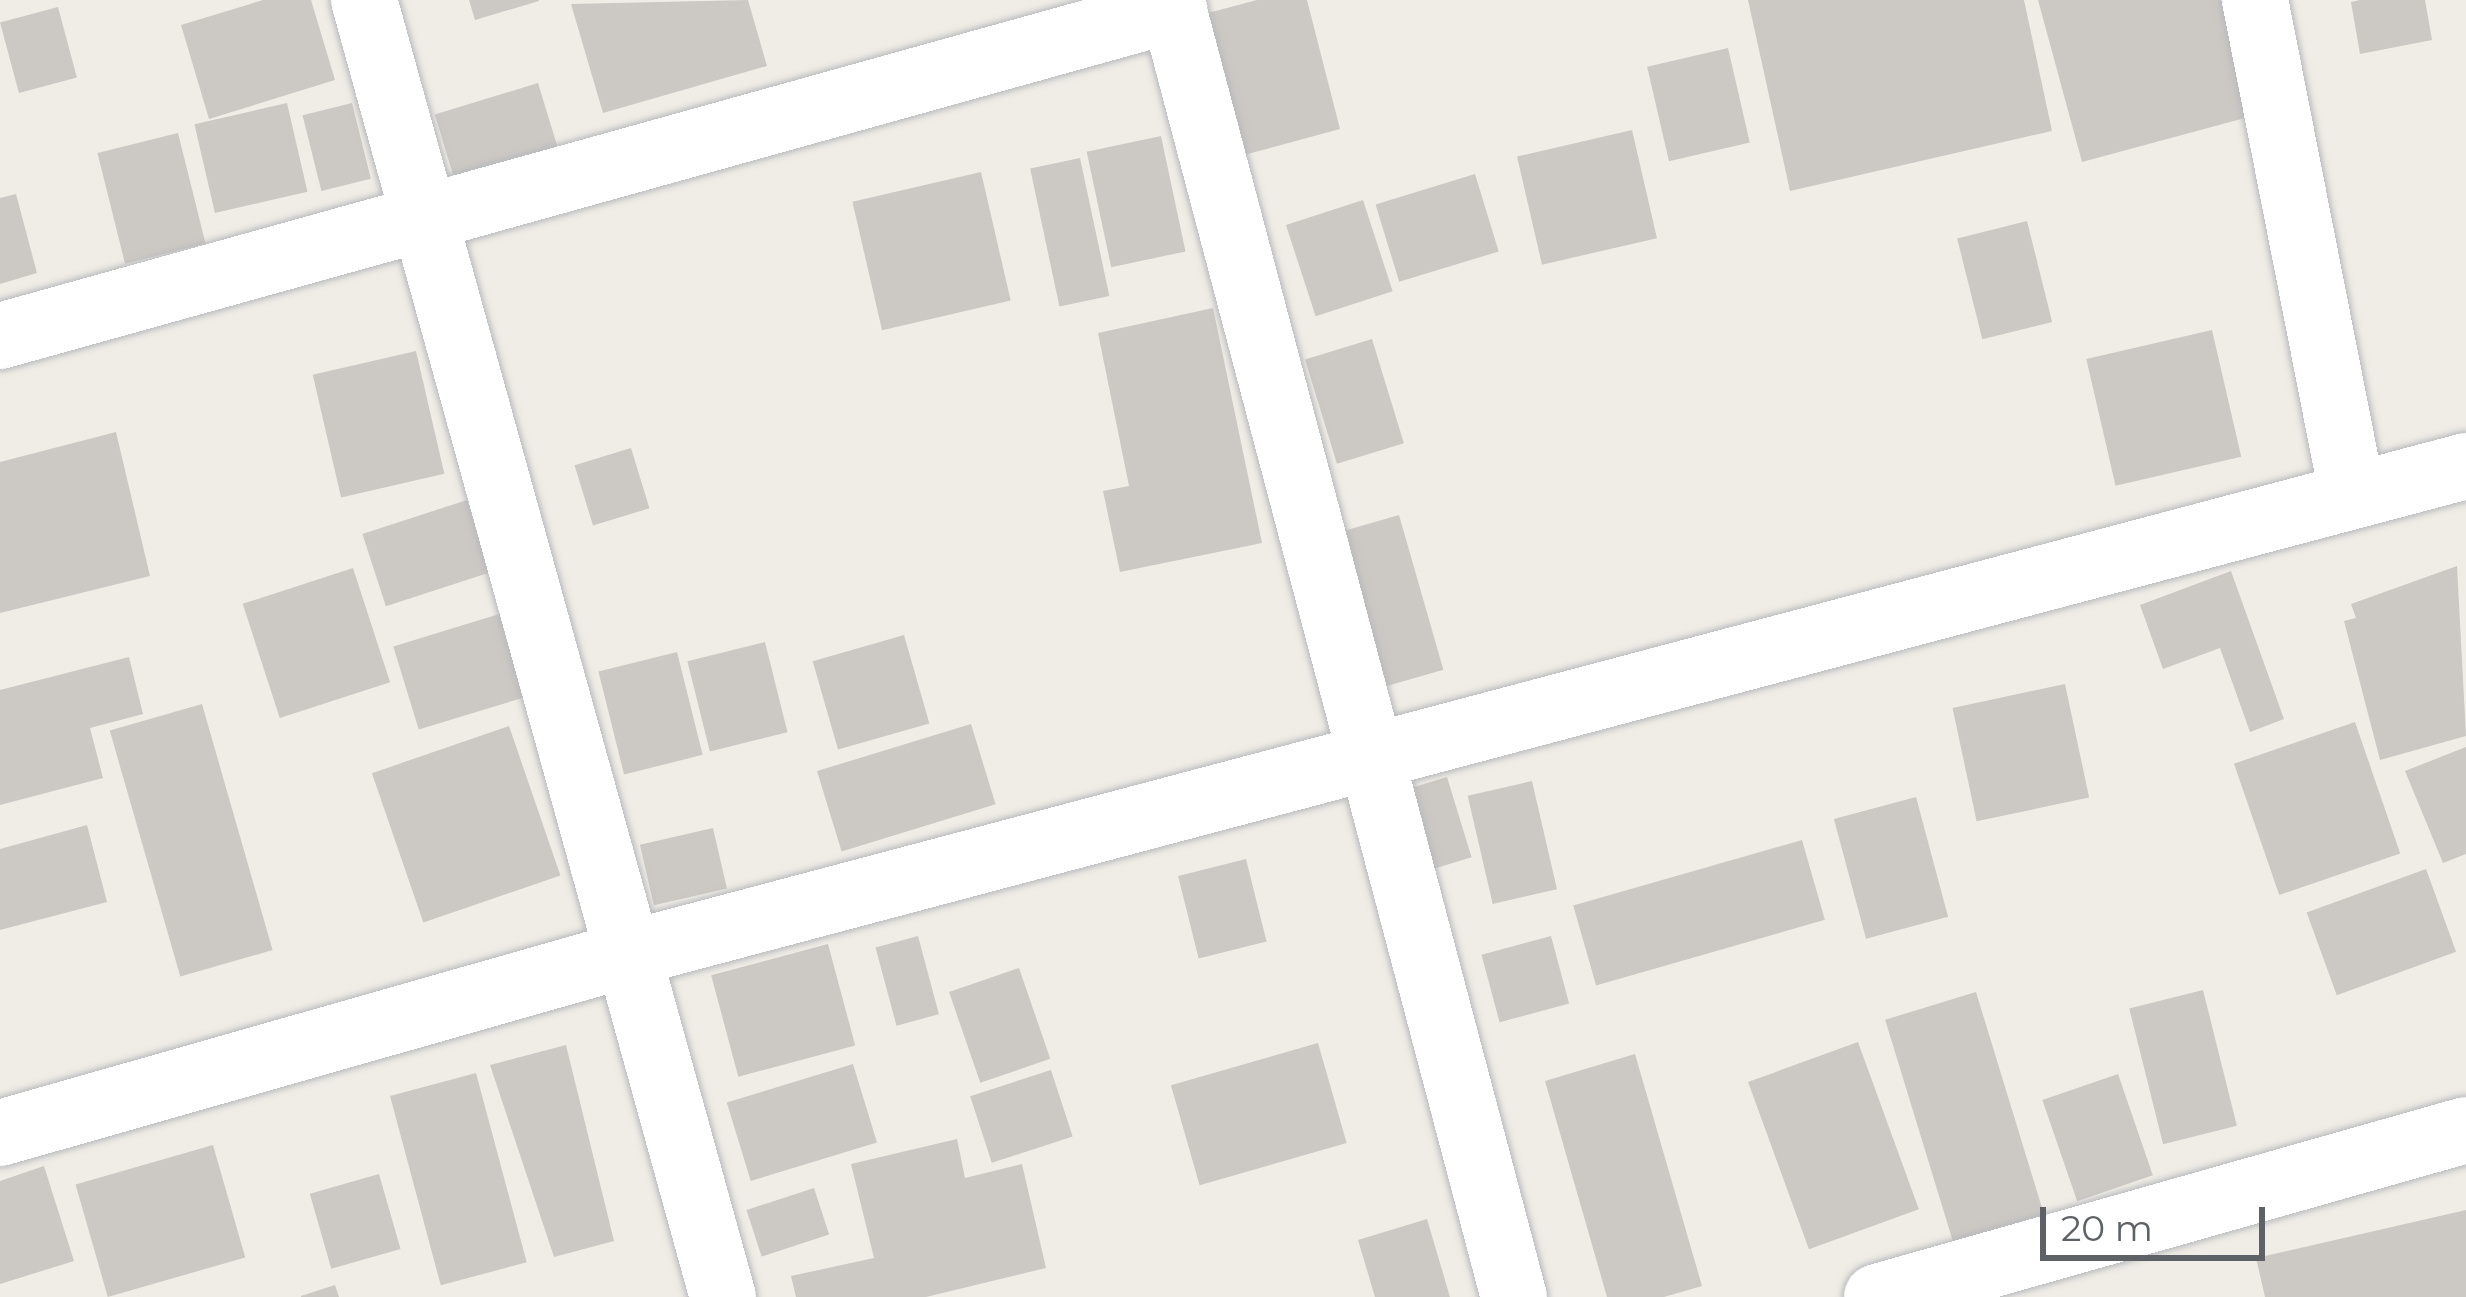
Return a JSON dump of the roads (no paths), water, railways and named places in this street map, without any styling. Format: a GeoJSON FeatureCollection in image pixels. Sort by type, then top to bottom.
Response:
{"type":"FeatureCollection","features":[{"type":"Feature","properties":{"kind":"street"},"geometry":{"type":"LineString","coordinates":[[364,0],[428,215],[723,1297]]}},
{"type":"Feature","properties":{"kind":"street"},"geometry":{"type":"LineString","coordinates":[[2255,0],[2352,494]]}},
{"type":"Feature","properties":{"kind":"street"},"geometry":{"type":"LineString","coordinates":[[0,336],[1173,5],[1365,762],[1514,1297]]}},
{"type":"Feature","properties":{"kind":"street"},"geometry":{"type":"LineString","coordinates":[[0,1133],[632,953],[2466,466]]}},
{"type":"Feature","properties":{"kind":"street"},"geometry":{"type":"LineString","coordinates":[[1877,1297],[2466,1130]]}}]}
